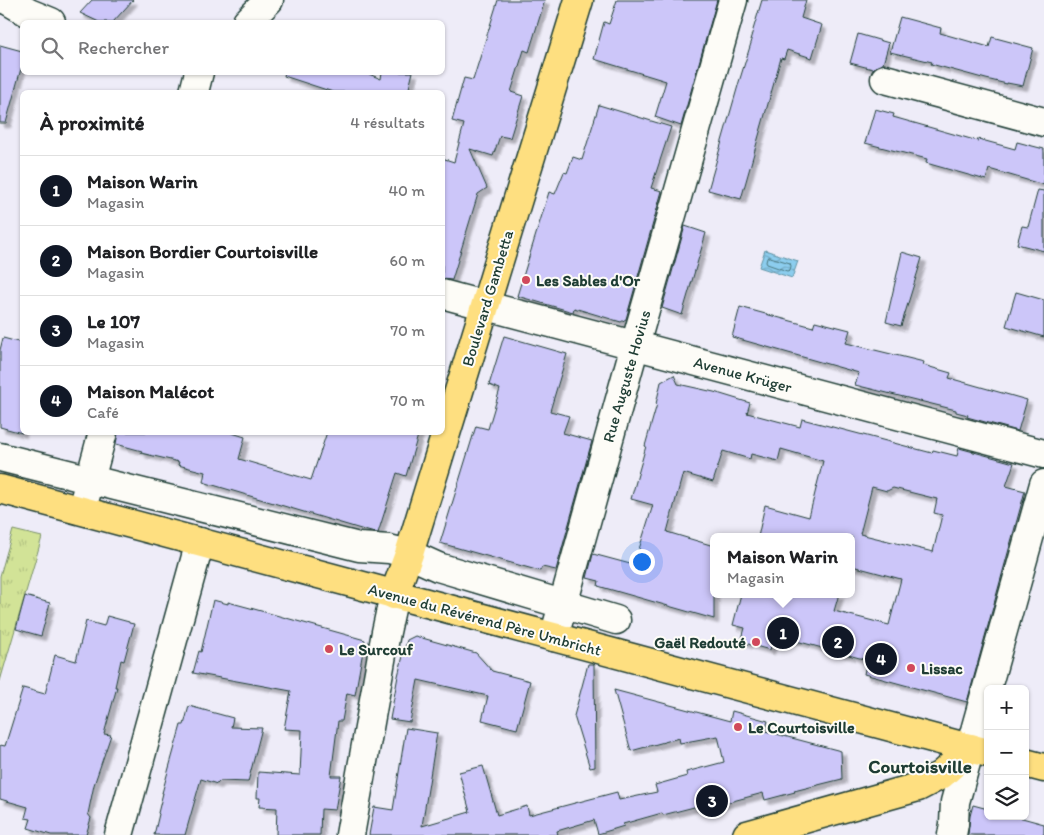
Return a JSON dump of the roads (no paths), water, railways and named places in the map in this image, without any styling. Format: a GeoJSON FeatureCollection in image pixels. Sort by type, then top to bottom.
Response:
{"type":"FeatureCollection","features":[{"type":"Feature","properties":{"kind":"main road","name":"Boulevard Gambetta"},"geometry":{"type":"LineString","coordinates":[[394,595],[409,554],[579,0]]}},
{"type":"Feature","properties":{"kind":"main road","name":"Avenue du Révérend Père Umbricht"},"geometry":{"type":"LineString","coordinates":[[0,489],[979,750]]}},
{"type":"Feature","properties":{"kind":"main road"},"geometry":{"type":"LineString","coordinates":[[747,835],[918,787],[941,775],[979,750]]}},
{"type":"Feature","properties":{"kind":"main road"},"geometry":{"type":"LineString","coordinates":[[1029,764],[1044,768]]}},
{"type":"Feature","properties":{"kind":"street"},"geometry":{"type":"LineString","coordinates":[[7,0],[29,13],[46,20]]}},
{"type":"Feature","properties":{"kind":"street"},"geometry":{"type":"LineString","coordinates":[[249,20],[269,0]]}},
{"type":"Feature","properties":{"kind":"street","name":"Rue Auguste Hovius"},"geometry":{"type":"LineString","coordinates":[[554,637],[734,0]]}},
{"type":"Feature","properties":{"kind":"street"},"geometry":{"type":"LineString","coordinates":[[194,90],[198,75]]}},
{"type":"Feature","properties":{"kind":"street"},"geometry":{"type":"LineString","coordinates":[[885,79],[1044,122]]}},
{"type":"Feature","properties":{"kind":"street","name":"Avenue Krüger"},"geometry":{"type":"LineString","coordinates":[[445,295],[1044,454]]}},
{"type":"Feature","properties":{"kind":"street"},"geometry":{"type":"LineString","coordinates":[[81,511],[101,435]]}},
{"type":"Feature","properties":{"kind":"street"},"geometry":{"type":"LineString","coordinates":[[0,457],[359,547],[390,549],[409,554],[438,567],[616,620]]}},
{"type":"Feature","properties":{"kind":"street"},"geometry":{"type":"LineString","coordinates":[[952,835],[955,802],[979,750],[1044,484]]}},
{"type":"Feature","properties":{"kind":"street"},"geometry":{"type":"LineString","coordinates":[[119,835],[200,542]]}},
{"type":"Feature","properties":{"kind":"street"},"geometry":{"type":"LineString","coordinates":[[350,835],[394,595]]}},
{"type":"Feature","properties":{"kind":"water"},"geometry":{"type":"Polygon","coordinates":[[[765,250],[798,261],[792,278],[759,267],[765,250]]]}},
{"type":"Feature","properties":{"kind":"place","name":"Les Sables d'Or"},"geometry":{"type":"Point","coordinates":[526,280]}},
{"type":"Feature","properties":{"kind":"place","name":"Maison Warin"},"geometry":{"type":"Point","coordinates":[783,633]}},
{"type":"Feature","properties":{"kind":"place","name":"Gaël Redouté"},"geometry":{"type":"Point","coordinates":[756,642]}},
{"type":"Feature","properties":{"kind":"place","name":"Maison Bordier Courtoisville"},"geometry":{"type":"Point","coordinates":[838,642]}},
{"type":"Feature","properties":{"kind":"place","name":"Le Surcouf"},"geometry":{"type":"Point","coordinates":[329,649]}},
{"type":"Feature","properties":{"kind":"place","name":"Maison Malécot"},"geometry":{"type":"Point","coordinates":[881,659]}},
{"type":"Feature","properties":{"kind":"place","name":"Lissac"},"geometry":{"type":"Point","coordinates":[911,668]}},
{"type":"Feature","properties":{"kind":"place","name":"Le Courtoisville"},"geometry":{"type":"Point","coordinates":[738,727]}},
{"type":"Feature","properties":{"kind":"place","name":"Le 107"},"geometry":{"type":"Point","coordinates":[712,801]}},
{"type":"Feature","properties":{"kind":"district","name":"Courtoisville"},"geometry":{"type":"Point","coordinates":[920,766]}}]}
